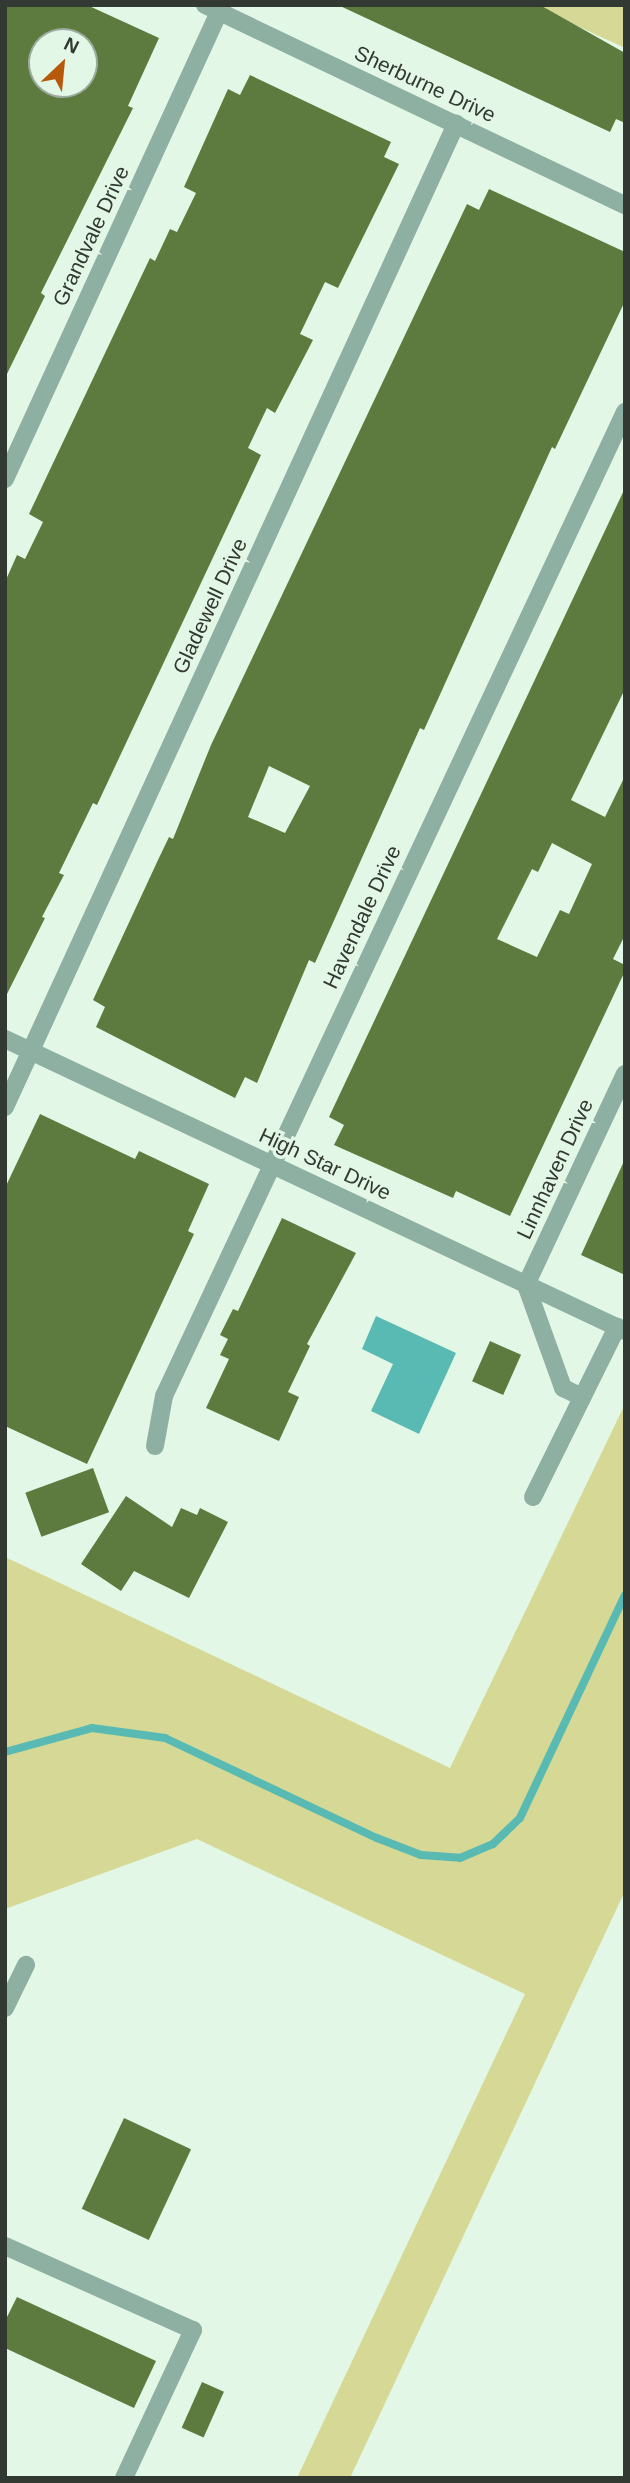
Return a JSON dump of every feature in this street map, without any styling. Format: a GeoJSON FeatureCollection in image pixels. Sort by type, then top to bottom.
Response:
{"type":"FeatureCollection","features":[{"type":"Feature","properties":{"kind":"street","name":"Sherburne Drive"},"geometry":{"type":"LineString","coordinates":[[212,9],[625,205]]}},
{"type":"Feature","properties":{"kind":"street","name":"Grandvale Drive"},"geometry":{"type":"LineString","coordinates":[[5,479],[212,9]]}},
{"type":"Feature","properties":{"kind":"street","name":"Gladewell Drive"},"geometry":{"type":"LineString","coordinates":[[5,1107],[456,124]]}},
{"type":"Feature","properties":{"kind":"street","name":"Havendale Drive"},"geometry":{"type":"LineString","coordinates":[[155,1446],[164,1396],[625,412]]}},
{"type":"Feature","properties":{"kind":"street","name":"High Star Drive"},"geometry":{"type":"LineString","coordinates":[[5,1039],[621,1329]]}},
{"type":"Feature","properties":{"kind":"street","name":"Linnhaven Drive"},"geometry":{"type":"LineString","coordinates":[[526,1284],[625,1074]]}},
{"type":"Feature","properties":{"kind":"street"},"geometry":{"type":"LineString","coordinates":[[526,1284],[563,1388],[582,1397]]}},
{"type":"Feature","properties":{"kind":"street"},"geometry":{"type":"LineString","coordinates":[[533,1497],[582,1397],[621,1329]]}},
{"type":"Feature","properties":{"kind":"street"},"geometry":{"type":"LineString","coordinates":[[5,2008],[26,1965]]}},
{"type":"Feature","properties":{"kind":"street"},"geometry":{"type":"LineString","coordinates":[[5,2246],[193,2330],[124,2478]]}},
{"type":"Feature","properties":{"kind":"green space"},"geometry":{"type":"Polygon","coordinates":[[[532,5],[625,5],[625,48],[532,5]]]}},
{"type":"Feature","properties":{"kind":"green space"},"geometry":{"type":"Polygon","coordinates":[[[625,1404],[625,1891],[350,2478],[297,2478],[525,1994],[197,1839],[5,1909],[5,1557],[450,1768],[625,1404]]]}},
{"type":"Feature","properties":{"kind":"water"},"geometry":{"type":"Polygon","coordinates":[[[376,1316],[456,1353],[419,1434],[371,1411],[393,1364],[362,1349],[376,1316]]]}},
{"type":"Feature","properties":{"kind":"building"},"geometry":{"type":"Polygon","coordinates":[[[5,5],[87,5],[159,38],[128,106],[133,108],[41,293],[45,296],[5,378],[5,5]]]}},
{"type":"Feature","properties":{"kind":"building"},"geometry":{"type":"Polygon","coordinates":[[[338,5],[540,5],[625,53],[625,123],[616,119],[610,132],[338,5]]]}},
{"type":"Feature","properties":{"kind":"building"},"geometry":{"type":"Polygon","coordinates":[[[250,75],[391,142],[384,157],[399,164],[338,288],[325,282],[300,334],[313,340],[275,413],[267,408],[248,448],[261,455],[97,805],[93,803],[59,873],[64,875],[5,998],[5,582],[17,555],[25,559],[43,522],[29,514],[150,258],[155,261],[170,229],[177,232],[196,193],[184,187],[228,89],[240,95],[250,75]]]}},
{"type":"Feature","properties":{"kind":"building"},"geometry":{"type":"Polygon","coordinates":[[[489,189],[625,252],[625,301],[555,449],[552,447],[424,730],[420,728],[315,963],[309,960],[257,1083],[245,1077],[235,1098],[96,1027],[105,1007],[93,1000],[169,837],[173,839],[211,745],[467,204],[479,210],[489,189]],[[269,766],[248,817],[285,833],[310,786],[269,766]]]}},
{"type":"Feature","properties":{"kind":"building"},"geometry":{"type":"Polygon","coordinates":[[[625,488],[625,689],[571,800],[605,817],[625,776],[625,935],[613,959],[625,965],[625,971],[510,1216],[456,1191],[453,1198],[334,1145],[344,1125],[329,1117],[625,488]],[[552,843],[538,872],[532,869],[497,939],[537,957],[560,910],[569,914],[592,864],[552,843]]]}},
{"type":"Feature","properties":{"kind":"building"},"geometry":{"type":"Polygon","coordinates":[[[40,1114],[135,1159],[139,1151],[209,1184],[188,1231],[194,1234],[87,1464],[5,1426],[5,1188],[40,1114]]]}},
{"type":"Feature","properties":{"kind":"building"},"geometry":{"type":"Polygon","coordinates":[[[625,1159],[625,1275],[581,1255],[625,1159]]]}},
{"type":"Feature","properties":{"kind":"building"},"geometry":{"type":"Polygon","coordinates":[[[282,1218],[356,1253],[307,1344],[310,1346],[288,1392],[299,1397],[279,1441],[206,1408],[229,1359],[220,1355],[228,1339],[220,1335],[233,1309],[238,1311],[282,1218]]]}},
{"type":"Feature","properties":{"kind":"building"},"geometry":{"type":"Polygon","coordinates":[[[490,1341],[521,1355],[503,1395],[472,1381],[490,1341]]]}},
{"type":"Feature","properties":{"kind":"building"},"geometry":{"type":"Polygon","coordinates":[[[93,1468],[109,1512],[41,1537],[25,1493],[93,1468]]]}},
{"type":"Feature","properties":{"kind":"building"},"geometry":{"type":"Polygon","coordinates":[[[126,1496],[172,1527],[181,1508],[197,1515],[200,1508],[228,1522],[189,1598],[134,1571],[121,1591],[81,1564],[126,1496]]]}},
{"type":"Feature","properties":{"kind":"building"},"geometry":{"type":"Polygon","coordinates":[[[124,2118],[191,2149],[149,2240],[82,2209],[124,2118]]]}},
{"type":"Feature","properties":{"kind":"building"},"geometry":{"type":"Polygon","coordinates":[[[17,2297],[156,2361],[134,2408],[5,2348],[5,2321],[17,2297]]]}},
{"type":"Feature","properties":{"kind":"building"},"geometry":{"type":"Polygon","coordinates":[[[202,2382],[224,2392],[204,2437],[182,2428],[202,2382]]]}},
{"type":"Feature","properties":{"kind":"waterway"},"geometry":{"type":"LineString","coordinates":[[5,1752],[92,1728],[165,1738],[377,1838],[421,1855],[460,1858],[493,1844],[520,1818],[625,1595]]}}]}
